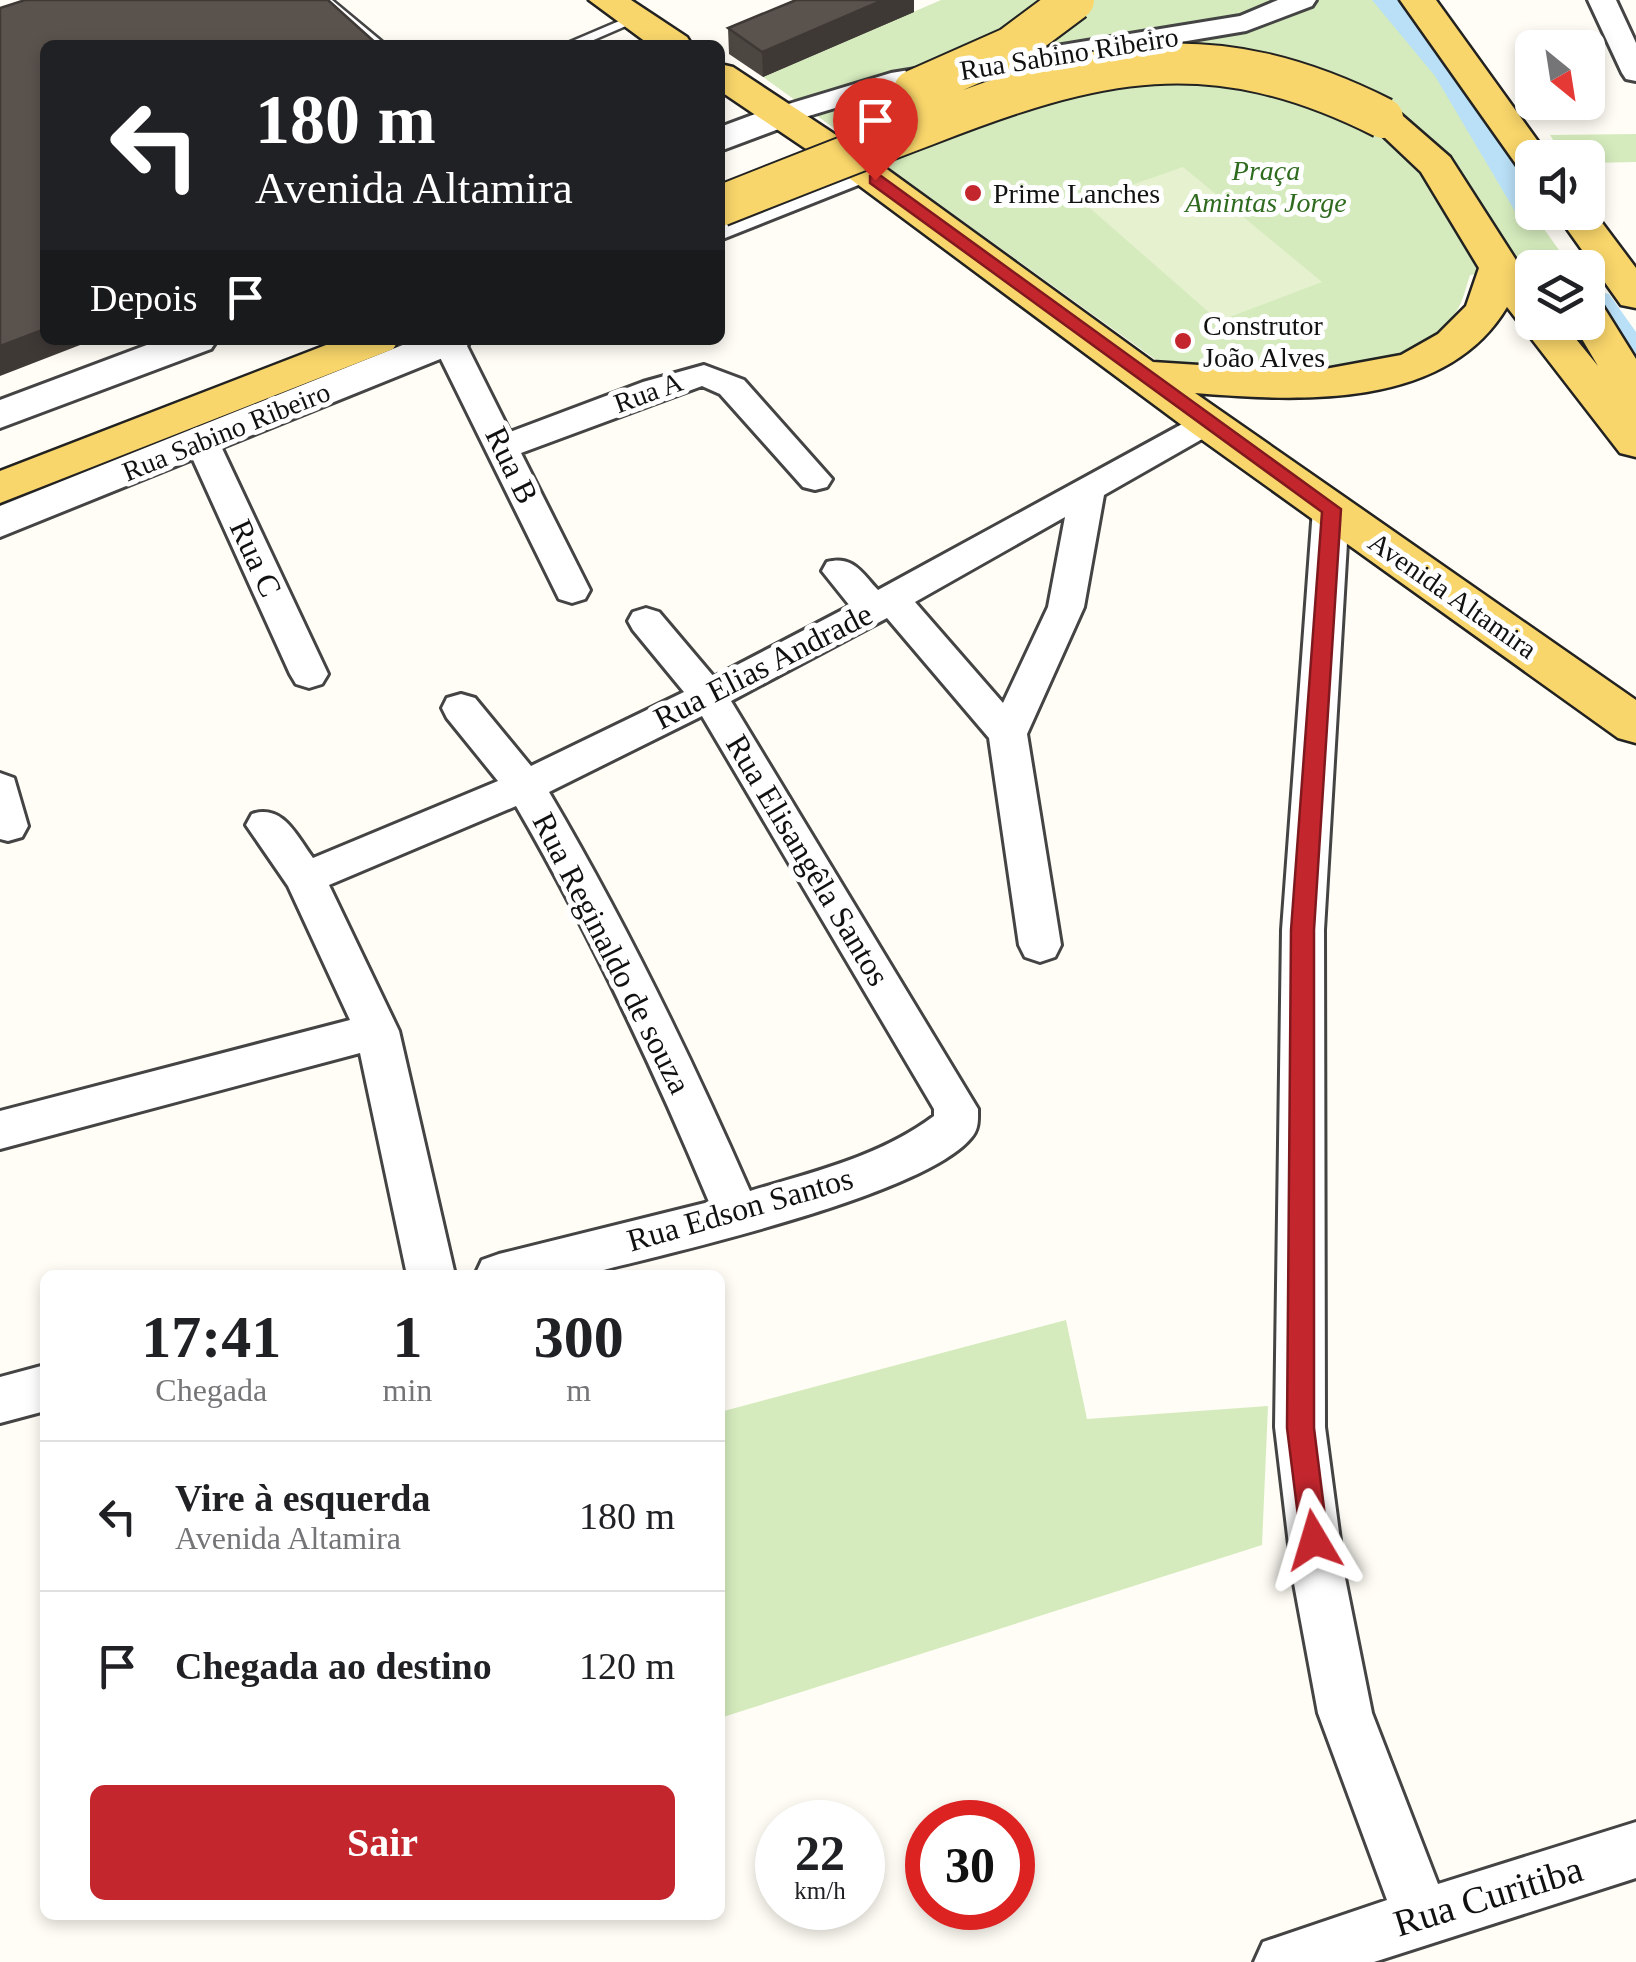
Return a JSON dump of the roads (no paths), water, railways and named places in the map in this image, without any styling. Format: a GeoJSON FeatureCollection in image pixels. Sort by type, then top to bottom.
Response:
{"type":"FeatureCollection","features":[{"type":"Feature","properties":{"kind":"main road"},"geometry":{"type":"LineString","coordinates":[[725,165],[969,68],[1011,47],[1074,0]]}},
{"type":"Feature","properties":{"kind":"main road"},"geometry":{"type":"LineString","coordinates":[[1418,0],[1518,140]]}},
{"type":"Feature","properties":{"kind":"main road"},"geometry":{"type":"LineString","coordinates":[[622,10],[667,40]]}},
{"type":"Feature","properties":{"kind":"main road"},"geometry":{"type":"LineString","coordinates":[[725,204],[1025,86],[1109,68],[1224,65],[1303,80],[1348,97],[1383,118],[1436,165],[1515,289]]}},
{"type":"Feature","properties":{"kind":"main road","name":"Avenida Altamira"},"geometry":{"type":"LineString","coordinates":[[725,78],[863,170],[1206,422],[1636,724]]}},
{"type":"Feature","properties":{"kind":"main road"},"geometry":{"type":"LineString","coordinates":[[1587,230],[1625,282]]}},
{"type":"Feature","properties":{"kind":"main road"},"geometry":{"type":"LineString","coordinates":[[1142,374],[1318,383],[1366,378],[1411,365],[1462,336],[1485,310],[1499,268]]}},
{"type":"Feature","properties":{"kind":"main road"},"geometry":{"type":"LineString","coordinates":[[1554,340],[1624,430]]}},
{"type":"Feature","properties":{"kind":"main road"},"geometry":{"type":"LineString","coordinates":[[1601,340],[1626,384],[1630,403],[1624,430]]}},
{"type":"Feature","properties":{"kind":"main road"},"geometry":{"type":"LineString","coordinates":[[0,450],[267,345]]}},
{"type":"Feature","properties":{"kind":"main road"},"geometry":{"type":"LineString","coordinates":[[0,488],[365,345]]}},
{"type":"Feature","properties":{"kind":"street","name":"Rua Sabino Ribeiro"},"geometry":{"type":"LineString","coordinates":[[725,138],[782,114],[892,82],[1246,22],[1302,0]]}},
{"type":"Feature","properties":{"kind":"street"},"geometry":{"type":"LineString","coordinates":[[1602,0],[1636,73]]}},
{"type":"Feature","properties":{"kind":"street"},"geometry":{"type":"LineString","coordinates":[[725,227],[863,170]]}},
{"type":"Feature","properties":{"kind":"street"},"geometry":{"type":"LineString","coordinates":[[0,415],[183,345]]}},
{"type":"Feature","properties":{"kind":"street","name":"Rua Sabino Ribeiro"},"geometry":{"type":"LineString","coordinates":[[0,522],[440,345]]}},
{"type":"Feature","properties":{"kind":"street","name":"Rua B"},"geometry":{"type":"LineString","coordinates":[[452,345],[572,590]]}},
{"type":"Feature","properties":{"kind":"street","name":"Rua A"},"geometry":{"type":"LineString","coordinates":[[504,446],[704,374],[732,387],[816,479]]}},
{"type":"Feature","properties":{"kind":"street","name":"Rua Elias Andrade"},"geometry":{"type":"LineString","coordinates":[[305,878],[525,786],[709,696],[1088,491],[1206,422]]}},
{"type":"Feature","properties":{"kind":"street","name":"Rua C"},"geometry":{"type":"LineString","coordinates":[[202,442],[309,674]]}},
{"type":"Feature","properties":{"kind":"street"},"geometry":{"type":"LineString","coordinates":[[1040,945],[1008,734],[1066,606],[1088,491]]}},
{"type":"Feature","properties":{"kind":"street"},"geometry":{"type":"LineString","coordinates":[[1332,509],[1302,930],[1300,1428],[1319,1578],[1346,1712],[1421,1916]]}},
{"type":"Feature","properties":{"kind":"street"},"geometry":{"type":"LineString","coordinates":[[840,571],[883,604],[1008,734]]}},
{"type":"Feature","properties":{"kind":"street","name":"Rua Elisangêla Santos"},"geometry":{"type":"LineString","coordinates":[[646,622],[709,696],[956,1109]]}},
{"type":"Feature","properties":{"kind":"street","name":"Rua Reginaldo de souza"},"geometry":{"type":"LineString","coordinates":[[462,708],[525,786],[579,879],[670,1057],[737,1213]]}},
{"type":"Feature","properties":{"kind":"street"},"geometry":{"type":"LineString","coordinates":[[266,825],[305,878],[378,1031],[429,1270]]}},
{"type":"Feature","properties":{"kind":"street"},"geometry":{"type":"LineString","coordinates":[[0,1130],[378,1031]]}},
{"type":"Feature","properties":{"kind":"street","name":"Rua Edson Santos"},"geometry":{"type":"LineString","coordinates":[[518,1270],[834,1185],[914,1154],[952,1129],[956,1109]]}},
{"type":"Feature","properties":{"kind":"street"},"geometry":{"type":"LineString","coordinates":[[0,1400],[40,1389]]}},
{"type":"Feature","properties":{"kind":"street","name":"Rua Curitiba"},"geometry":{"type":"LineString","coordinates":[[1282,1962],[1636,1850]]}},
{"type":"Feature","properties":{"kind":"lane"},"geometry":{"type":"LineString","coordinates":[[324,0],[373,40]]}},
{"type":"Feature","properties":{"kind":"lane"},"geometry":{"type":"LineString","coordinates":[[577,40],[622,10]]}},
{"type":"Feature","properties":{"kind":"waterway"},"geometry":{"type":"LineString","coordinates":[[1388,0],[1449,72],[1515,182]]}},
{"type":"Feature","properties":{"kind":"waterway"},"geometry":{"type":"LineString","coordinates":[[1605,315],[1636,360]]}},
{"type":"Feature","properties":{"kind":"place","name":"Prime Lanches"},"geometry":{"type":"Point","coordinates":[973,193]}},
{"type":"Feature","properties":{"kind":"place","name":"Construtor João Alves"},"geometry":{"type":"Point","coordinates":[1183,341]}},
{"type":"Feature","properties":{"kind":"park label","name":"Praça Amintas Jorge"},"geometry":{"type":"Point","coordinates":[1266,186]}}]}
